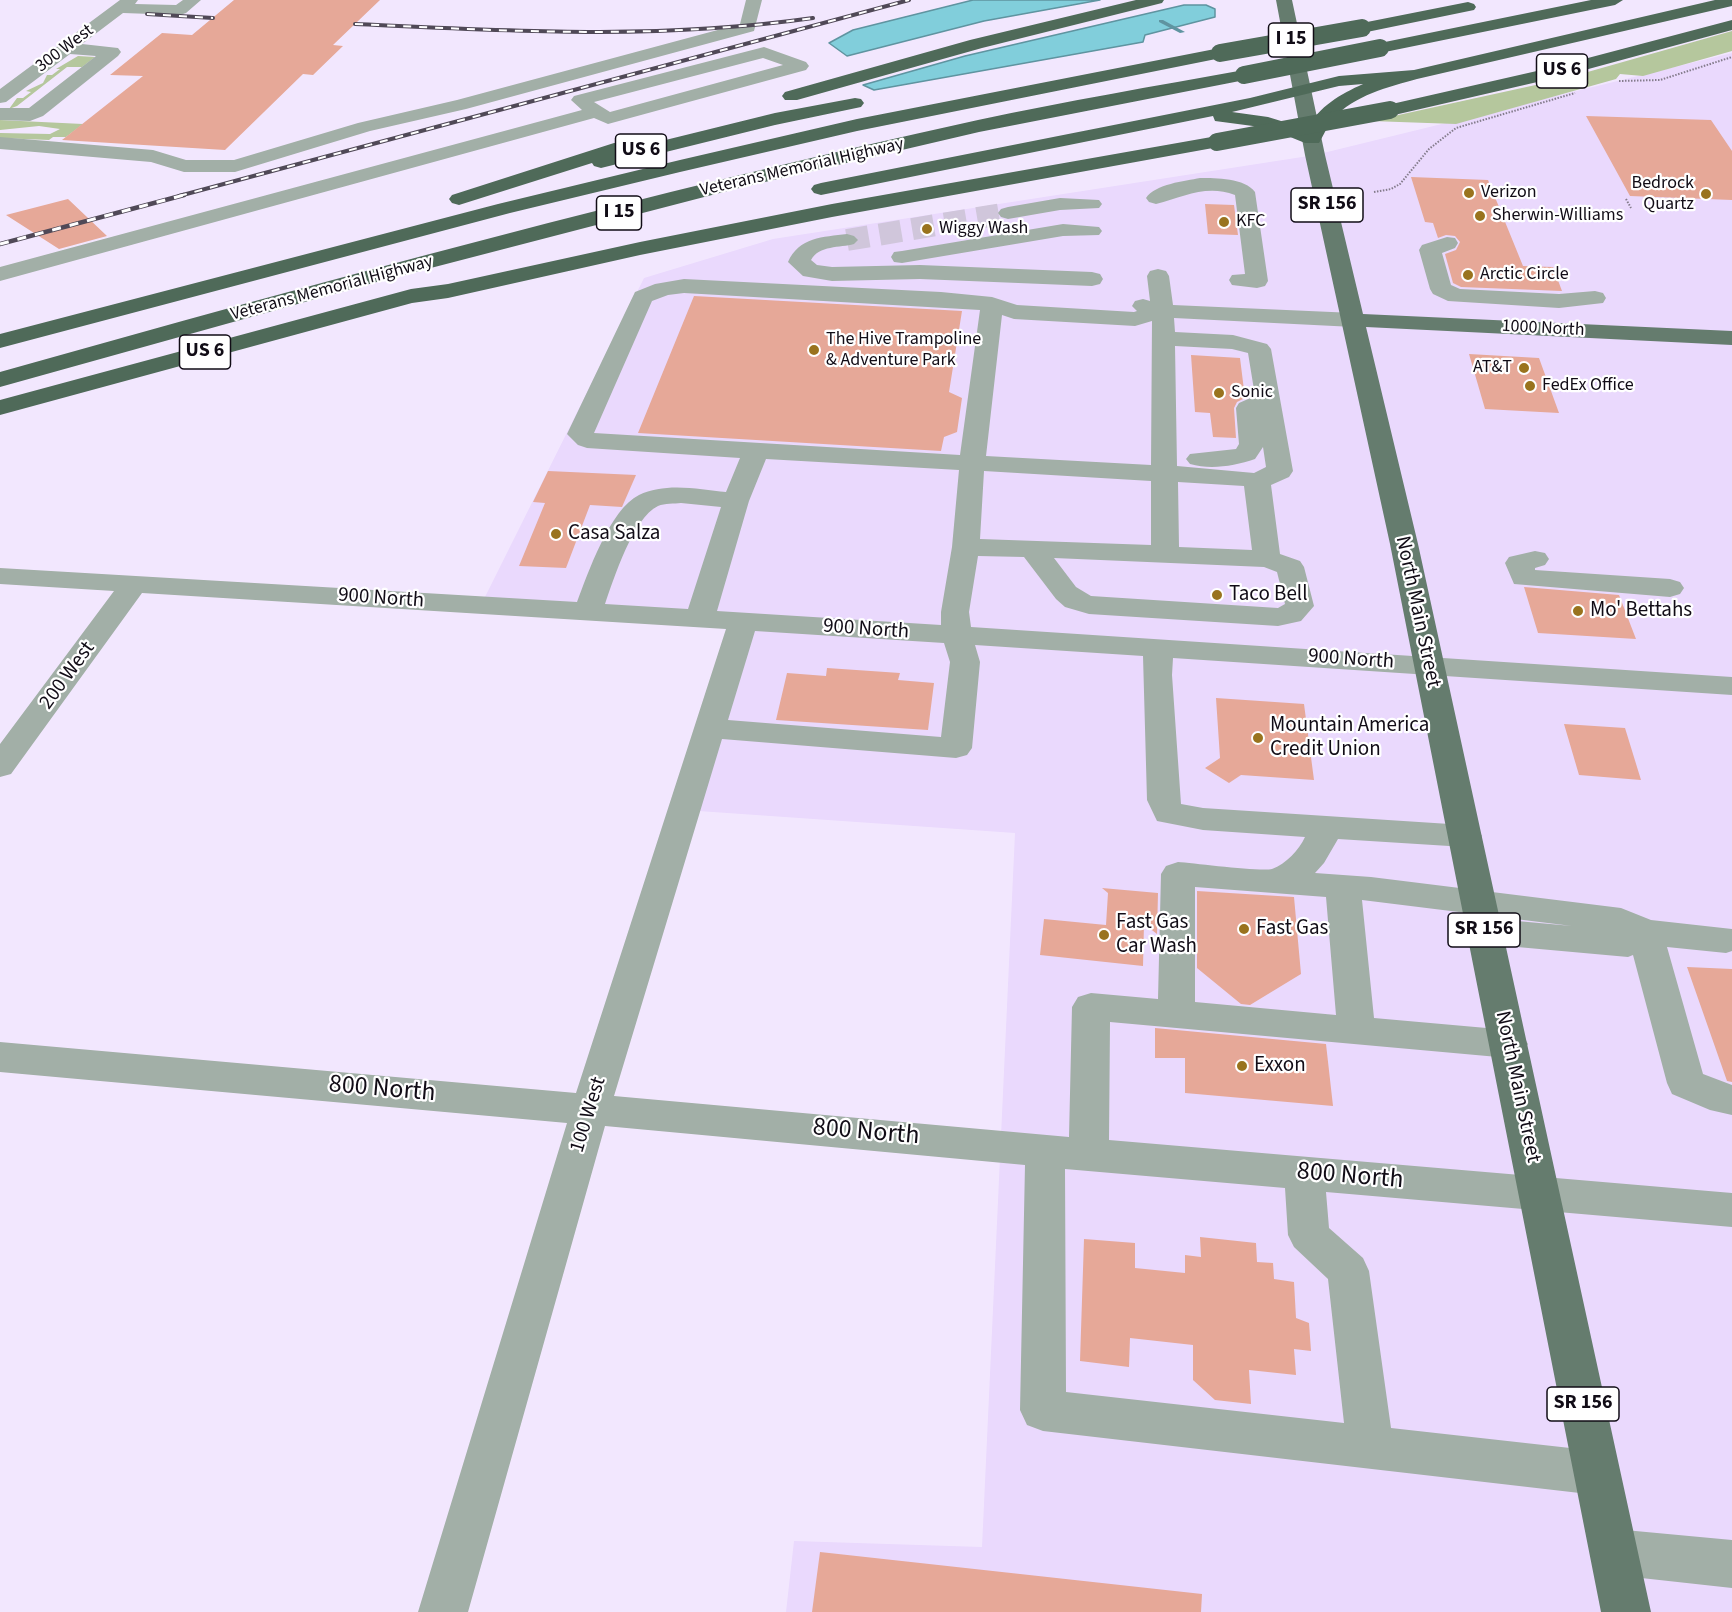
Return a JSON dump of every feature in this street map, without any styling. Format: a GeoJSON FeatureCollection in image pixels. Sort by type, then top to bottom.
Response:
{"type":"FeatureCollection","features":[{"type":"Feature","properties":{"kind":"highway"},"geometry":{"type":"LineString","coordinates":[[443,205],[648,138],[903,64],[1049,25],[1155,0]]}},
{"type":"Feature","properties":{"kind":"highway","name":"Veterans Memorial Highway"},"geometry":{"type":"LineString","coordinates":[[0,380],[179,329],[737,183],[981,126],[1615,0]]}},
{"type":"Feature","properties":{"kind":"highway"},"geometry":{"type":"LineString","coordinates":[[1159,121],[1196,118],[1248,119],[1285,126],[1312,140],[1315,129],[1326,116],[1349,97],[1372,87],[1414,75],[1732,1]]}},
{"type":"Feature","properties":{"kind":"highway","name":"Veterans Memorial Highway"},"geometry":{"type":"LineString","coordinates":[[0,341],[680,166],[857,125],[1218,44],[1362,28],[1479,5]]}},
{"type":"Feature","properties":{"kind":"highway"},"geometry":{"type":"LineString","coordinates":[[1272,25],[1305,19]]}},
{"type":"Feature","properties":{"kind":"highway","name":"US 6"},"geometry":{"type":"LineString","coordinates":[[0,408],[411,297],[448,291],[687,238],[838,209],[1390,110],[1553,73],[1732,25]]}},
{"type":"Feature","properties":{"kind":"highway"},"geometry":{"type":"LineString","coordinates":[[1124,53],[1218,44]]}},
{"type":"Feature","properties":{"kind":"highway"},"geometry":{"type":"LineString","coordinates":[[800,194],[1159,121],[1339,81],[1414,75]]}},
{"type":"Feature","properties":{"kind":"highway","name":"US 6"},"geometry":{"type":"LineString","coordinates":[[80,319],[255,260],[414,214],[650,149],[775,119],[877,99]]}},
{"type":"Feature","properties":{"kind":"highway"},"geometry":{"type":"LineString","coordinates":[[411,297],[428,288],[673,222]]}},
{"type":"Feature","properties":{"kind":"main road","name":"North Main Street"},"geometry":{"type":"LineString","coordinates":[[1284,0],[1301,90],[1354,320],[1465,836],[1626,1612]]}},
{"type":"Feature","properties":{"kind":"main road","name":"1000 North"},"geometry":{"type":"LineString","coordinates":[[1354,320],[1732,338]]}},
{"type":"Feature","properties":{"kind":"street"},"geometry":{"type":"LineString","coordinates":[[125,4],[180,10],[193,0]]}},
{"type":"Feature","properties":{"kind":"street"},"geometry":{"type":"LineString","coordinates":[[0,143],[153,156],[184,166],[217,167],[242,164],[366,128],[748,27],[754,0]]}},
{"type":"Feature","properties":{"kind":"street","name":"300 West"},"geometry":{"type":"LineString","coordinates":[[0,98],[125,4]]}},
{"type":"Feature","properties":{"kind":"street"},"geometry":{"type":"LineString","coordinates":[[98,24],[124,25]]}},
{"type":"Feature","properties":{"kind":"street"},"geometry":{"type":"LineString","coordinates":[[0,114],[30,115],[36,112],[112,52],[65,48]]}},
{"type":"Feature","properties":{"kind":"street"},"geometry":{"type":"LineString","coordinates":[[0,274],[596,112],[608,118],[800,66],[764,52],[580,100],[596,112]]}},
{"type":"Feature","properties":{"kind":"street"},"geometry":{"type":"LineString","coordinates":[[1156,198],[1178,187],[1202,184],[1232,186],[1245,192],[1257,281],[1240,280]]}},
{"type":"Feature","properties":{"kind":"street"},"geometry":{"type":"LineString","coordinates":[[1008,213],[1060,204],[1092,204]]}},
{"type":"Feature","properties":{"kind":"street"},"geometry":{"type":"LineString","coordinates":[[809,247],[827,247],[868,259],[893,259],[1063,230],[1092,231]]}},
{"type":"Feature","properties":{"kind":"street"},"geometry":{"type":"LineString","coordinates":[[847,240],[809,247],[802,252],[799,262],[811,271],[832,274],[920,272],[1092,296],[1135,319],[1163,311],[1354,320]]}},
{"type":"Feature","properties":{"kind":"street"},"geometry":{"type":"LineString","coordinates":[[1447,243],[1430,250],[1441,289],[1456,296],[1559,302],[1594,298]]}},
{"type":"Feature","properties":{"kind":"street"},"geometry":{"type":"LineString","coordinates":[[1158,276],[1164,339],[1165,546],[1161,554]]}},
{"type":"Feature","properties":{"kind":"street"},"geometry":{"type":"LineString","coordinates":[[1092,296],[1014,312],[992,304],[684,286],[663,289],[643,297],[580,434],[587,440],[972,465],[1165,465],[1233,458],[1246,454],[1252,444],[1248,408],[1269,399]]}},
{"type":"Feature","properties":{"kind":"street"},"geometry":{"type":"LineString","coordinates":[[709,728],[956,748],[965,662],[957,636],[955,612],[966,547],[972,465],[992,304]]}},
{"type":"Feature","properties":{"kind":"street"},"geometry":{"type":"LineString","coordinates":[[1164,339],[1233,342],[1259,349],[1280,471],[1257,481],[1165,465]]}},
{"type":"Feature","properties":{"kind":"street"},"geometry":{"type":"LineString","coordinates":[[700,618],[736,501],[756,451]]}},
{"type":"Feature","properties":{"kind":"street"},"geometry":{"type":"LineString","coordinates":[[1257,481],[1267,559]]}},
{"type":"Feature","properties":{"kind":"street"},"geometry":{"type":"LineString","coordinates":[[588,612],[623,531],[636,510],[647,500],[676,496],[736,501]]}},
{"type":"Feature","properties":{"kind":"street"},"geometry":{"type":"LineString","coordinates":[[966,547],[1267,559],[1290,567],[1300,606],[1291,615],[1278,617],[1089,605],[1076,601],[1066,592],[1033,550]]}},
{"type":"Feature","properties":{"kind":"street"},"geometry":{"type":"LineString","coordinates":[[1534,559],[1519,562],[1524,578],[1670,588]]}},
{"type":"Feature","properties":{"kind":"street","name":"900 North"},"geometry":{"type":"LineString","coordinates":[[0,576],[700,618],[1732,686]]}},
{"type":"Feature","properties":{"kind":"street","name":"200 West"},"geometry":{"type":"LineString","coordinates":[[0,767],[135,583]]}},
{"type":"Feature","properties":{"kind":"street","name":"100 West"},"geometry":{"type":"LineString","coordinates":[[443,1612],[591,1108],[743,621]]}},
{"type":"Feature","properties":{"kind":"street"},"geometry":{"type":"LineString","coordinates":[[1158,648],[1157,675],[1163,800],[1169,813],[1203,819],[1465,836]]}},
{"type":"Feature","properties":{"kind":"street"},"geometry":{"type":"LineString","coordinates":[[1275,882],[1296,870],[1310,858],[1319,847],[1324,828]]}},
{"type":"Feature","properties":{"kind":"street"},"geometry":{"type":"LineString","coordinates":[[1176,1015],[1178,874],[1343,887],[1628,944],[1645,932],[1726,940]]}},
{"type":"Feature","properties":{"kind":"street"},"geometry":{"type":"LineString","coordinates":[[1343,887],[1356,1030]]}},
{"type":"Feature","properties":{"kind":"street"},"geometry":{"type":"LineString","coordinates":[[1645,932],[1686,1083],[1724,1099],[1732,1100]]}},
{"type":"Feature","properties":{"kind":"street"},"geometry":{"type":"LineString","coordinates":[[1089,1153],[1091,1007],[1509,1044]]}},
{"type":"Feature","properties":{"kind":"street","name":"800 North"},"geometry":{"type":"LineString","coordinates":[[0,1057],[591,1108],[1540,1195],[1732,1210]]}},
{"type":"Feature","properties":{"kind":"street"},"geometry":{"type":"LineString","coordinates":[[1045,1149],[1043,1410],[1597,1473]]}},
{"type":"Feature","properties":{"kind":"street"},"geometry":{"type":"LineString","coordinates":[[1304,1173],[1309,1235],[1348,1271],[1370,1447]]}},
{"type":"Feature","properties":{"kind":"street"},"geometry":{"type":"LineString","coordinates":[[1614,1552],[1732,1564]]}},
{"type":"Feature","properties":{"kind":"path"},"geometry":{"type":"LineString","coordinates":[[1618,81],[1660,80],[1732,57]]}},
{"type":"Feature","properties":{"kind":"path"},"geometry":{"type":"LineString","coordinates":[[1374,192],[1397,187],[1430,148],[1456,128],[1584,90]]}},
{"type":"Feature","properties":{"kind":"path"},"geometry":{"type":"LineString","coordinates":[[1626,200],[1631,208]]}},
{"type":"Feature","properties":{"kind":"shaded area"},"geometry":{"type":"Polygon","coordinates":[[[1732,53],[1732,1612],[786,1612],[794,1541],[982,1547],[1015,833],[684,810],[742,621],[481,605],[644,278],[773,239],[1315,155],[1732,53]]]}},
{"type":"Feature","properties":{"kind":"green space"},"geometry":{"type":"Polygon","coordinates":[[[1732,31],[1732,51],[1643,76],[1620,74],[1616,79],[1456,124],[1371,121],[1563,79],[1732,31]]]}},
{"type":"Feature","properties":{"kind":"green space"},"geometry":{"type":"Polygon","coordinates":[[[78,56],[95,57],[82,67],[67,67],[17,106],[9,109],[17,98],[23,98],[31,92],[26,91],[43,83],[47,75],[52,75],[60,69],[56,69],[78,56]]]}},
{"type":"Feature","properties":{"kind":"green space"},"geometry":{"type":"Polygon","coordinates":[[[0,120],[83,124],[66,137],[53,137],[49,140],[0,138],[0,133],[50,134],[60,129],[39,126],[0,130],[0,120]]]}},
{"type":"Feature","properties":{"kind":"water"},"geometry":{"type":"Polygon","coordinates":[[[973,0],[1100,0],[984,21],[847,56],[829,43],[853,30],[973,0]]]}},
{"type":"Feature","properties":{"kind":"water"},"geometry":{"type":"Polygon","coordinates":[[[1184,5],[1206,5],[1215,9],[1215,17],[1145,35],[1143,42],[874,90],[863,85],[965,56],[1184,5]]]}},
{"type":"Feature","properties":{"kind":"building"},"geometry":{"type":"Polygon","coordinates":[[[234,0],[380,0],[333,45],[343,46],[313,75],[303,74],[225,150],[62,140],[143,76],[110,75],[162,33],[192,35],[234,0]]]}},
{"type":"Feature","properties":{"kind":"building"},"geometry":{"type":"Polygon","coordinates":[[[1586,116],[1711,120],[1732,151],[1732,200],[1630,196],[1586,116]]]}},
{"type":"Feature","properties":{"kind":"building"},"geometry":{"type":"Polygon","coordinates":[[[1411,177],[1488,180],[1523,266],[1553,267],[1562,291],[1461,287],[1453,283],[1445,254],[1456,250],[1460,242],[1455,236],[1446,235],[1438,238],[1433,223],[1425,222],[1411,177]]]}},
{"type":"Feature","properties":{"kind":"building"},"geometry":{"type":"Polygon","coordinates":[[[68,199],[107,236],[59,249],[6,215],[68,199]]]}},
{"type":"Feature","properties":{"kind":"building","name":"KFC"},"geometry":{"type":"Polygon","coordinates":[[[1205,204],[1234,205],[1238,235],[1208,234],[1205,204]]]}},
{"type":"Feature","properties":{"kind":"building","name":"The Hive Trampoline & Adventure Park"},"geometry":{"type":"Polygon","coordinates":[[[694,296],[962,311],[949,392],[962,398],[957,432],[944,437],[941,451],[638,433],[694,296]]]}},
{"type":"Feature","properties":{"kind":"building"},"geometry":{"type":"Polygon","coordinates":[[[1469,354],[1539,358],[1559,413],[1485,409],[1469,354]]]}},
{"type":"Feature","properties":{"kind":"building","name":"Sonic"},"geometry":{"type":"Polygon","coordinates":[[[1191,355],[1240,358],[1245,398],[1237,402],[1234,408],[1236,438],[1213,437],[1210,413],[1195,412],[1191,355]]]}},
{"type":"Feature","properties":{"kind":"building"},"geometry":{"type":"Polygon","coordinates":[[[548,471],[636,475],[622,507],[590,505],[566,568],[519,566],[545,503],[533,502],[548,471]]]}},
{"type":"Feature","properties":{"kind":"building","name":"Mo' Bettahs"},"geometry":{"type":"Polygon","coordinates":[[[1524,587],[1619,595],[1636,639],[1538,633],[1524,587]]]}},
{"type":"Feature","properties":{"kind":"building"},"geometry":{"type":"Polygon","coordinates":[[[827,668],[900,673],[898,680],[934,683],[928,730],[776,720],[787,673],[826,676],[827,668]]]}},
{"type":"Feature","properties":{"kind":"building"},"geometry":{"type":"Polygon","coordinates":[[[1216,698],[1304,704],[1314,780],[1241,775],[1229,783],[1205,768],[1220,758],[1216,698]]]}},
{"type":"Feature","properties":{"kind":"building"},"geometry":{"type":"Polygon","coordinates":[[[1564,724],[1625,728],[1641,780],[1579,775],[1564,724]]]}},
{"type":"Feature","properties":{"kind":"building","name":"Fast Gas Car Wash"},"geometry":{"type":"Polygon","coordinates":[[[1102,888],[1158,893],[1157,934],[1144,924],[1143,966],[1040,955],[1044,919],[1106,925],[1108,893],[1102,888]]]}},
{"type":"Feature","properties":{"kind":"building","name":"Fast Gas"},"geometry":{"type":"Polygon","coordinates":[[[1197,891],[1294,897],[1301,974],[1250,1005],[1241,1004],[1197,968],[1197,891]]]}},
{"type":"Feature","properties":{"kind":"building"},"geometry":{"type":"Polygon","coordinates":[[[1687,967],[1732,969],[1732,1082],[1727,1081],[1687,967]]]}},
{"type":"Feature","properties":{"kind":"building","name":"Exxon"},"geometry":{"type":"Polygon","coordinates":[[[1155,1028],[1326,1044],[1333,1106],[1185,1093],[1185,1058],[1155,1058],[1155,1028]]]}},
{"type":"Feature","properties":{"kind":"building"},"geometry":{"type":"Polygon","coordinates":[[[1200,1237],[1256,1243],[1257,1262],[1273,1263],[1274,1279],[1294,1282],[1296,1318],[1309,1323],[1311,1351],[1294,1349],[1296,1375],[1249,1370],[1251,1404],[1215,1400],[1193,1380],[1193,1345],[1130,1338],[1129,1367],[1080,1361],[1084,1239],[1135,1243],[1135,1268],[1185,1273],[1185,1255],[1201,1257],[1200,1237]]]}},
{"type":"Feature","properties":{"kind":"building"},"geometry":{"type":"Polygon","coordinates":[[[820,1552],[1202,1594],[1201,1612],[812,1612],[820,1552]]]}},
{"type":"Feature","properties":{"kind":"waterway"},"geometry":{"type":"LineString","coordinates":[[1161,21],[1182,32]]}},
{"type":"Feature","properties":{"kind":"tunnel"},"geometry":{"type":"LineString","coordinates":[[847,240],[1008,213]]}},
{"type":"Feature","properties":{"kind":"railway"},"geometry":{"type":"LineString","coordinates":[[179,196],[909,0]]}},
{"type":"Feature","properties":{"kind":"railway"},"geometry":{"type":"LineString","coordinates":[[147,14],[213,18]]}},
{"type":"Feature","properties":{"kind":"railway"},"geometry":{"type":"LineString","coordinates":[[355,24],[584,32],[698,29],[813,18]]}},
{"type":"Feature","properties":{"kind":"railway"},"geometry":{"type":"LineString","coordinates":[[0,244],[184,195]]}},
{"type":"Feature","properties":{"kind":"place","name":"Verizon"},"geometry":{"type":"Point","coordinates":[1469,193]}},
{"type":"Feature","properties":{"kind":"place","name":"Bedrock Quartz"},"geometry":{"type":"Point","coordinates":[1706,194]}},
{"type":"Feature","properties":{"kind":"place","name":"Sherwin-Williams"},"geometry":{"type":"Point","coordinates":[1480,216]}},
{"type":"Feature","properties":{"kind":"place","name":"KFC"},"geometry":{"type":"Point","coordinates":[1224,222]}},
{"type":"Feature","properties":{"kind":"place","name":"Wiggy Wash"},"geometry":{"type":"Point","coordinates":[927,229]}},
{"type":"Feature","properties":{"kind":"place","name":"Arctic Circle"},"geometry":{"type":"Point","coordinates":[1468,275]}},
{"type":"Feature","properties":{"kind":"place","name":"The Hive Trampoline & Adventure Park"},"geometry":{"type":"Point","coordinates":[814,350]}},
{"type":"Feature","properties":{"kind":"place","name":"AT&T"},"geometry":{"type":"Point","coordinates":[1524,368]}},
{"type":"Feature","properties":{"kind":"place","name":"FedEx Office"},"geometry":{"type":"Point","coordinates":[1530,386]}},
{"type":"Feature","properties":{"kind":"place","name":"Sonic"},"geometry":{"type":"Point","coordinates":[1219,393]}},
{"type":"Feature","properties":{"kind":"place","name":"Casa Salza"},"geometry":{"type":"Point","coordinates":[556,534]}},
{"type":"Feature","properties":{"kind":"place","name":"Taco Bell"},"geometry":{"type":"Point","coordinates":[1217,595]}},
{"type":"Feature","properties":{"kind":"place","name":"Mo' Bettahs"},"geometry":{"type":"Point","coordinates":[1578,611]}},
{"type":"Feature","properties":{"kind":"place","name":"Mountain America Credit Union"},"geometry":{"type":"Point","coordinates":[1258,738]}},
{"type":"Feature","properties":{"kind":"place","name":"Fast Gas"},"geometry":{"type":"Point","coordinates":[1244,929]}},
{"type":"Feature","properties":{"kind":"place","name":"Fast Gas Car Wash"},"geometry":{"type":"Point","coordinates":[1104,935]}},
{"type":"Feature","properties":{"kind":"place","name":"Exxon"},"geometry":{"type":"Point","coordinates":[1242,1066]}}]}
